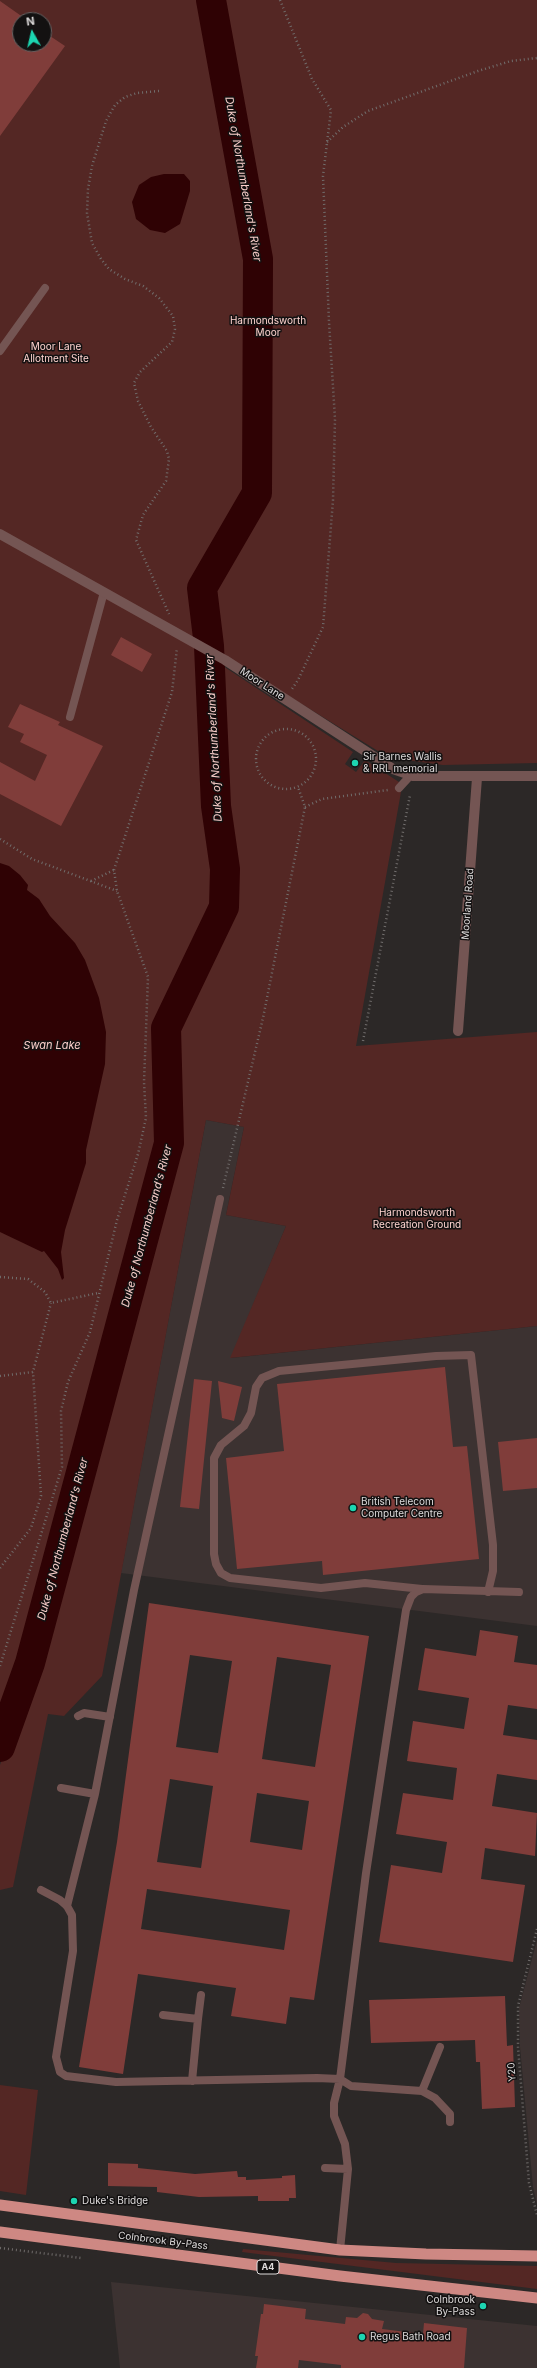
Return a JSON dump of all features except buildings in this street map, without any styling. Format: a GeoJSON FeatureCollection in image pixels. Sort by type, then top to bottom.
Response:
{"type":"FeatureCollection","features":[{"type":"Feature","properties":{"kind":"highway","name":"Colnbrook By-Pass"},"geometry":{"type":"LineString","coordinates":[[0,2205],[340,2250],[426,2254],[537,2256]]}},
{"type":"Feature","properties":{"kind":"highway","name":"Colnbrook By-Pass"},"geometry":{"type":"LineString","coordinates":[[0,2232],[340,2276],[537,2298]]}},
{"type":"Feature","properties":{"kind":"street","name":"Moor Lane"},"geometry":{"type":"LineString","coordinates":[[0,534],[225,660],[393,769],[412,776],[477,778],[537,776]]}},
{"type":"Feature","properties":{"kind":"street","name":"Moorland Road"},"geometry":{"type":"LineString","coordinates":[[458,1031],[477,778]]}},
{"type":"Feature","properties":{"kind":"lane"},"geometry":{"type":"LineString","coordinates":[[0,351],[45,288]]}},
{"type":"Feature","properties":{"kind":"lane"},"geometry":{"type":"LineString","coordinates":[[70,718],[104,592]]}},
{"type":"Feature","properties":{"kind":"lane"},"geometry":{"type":"LineString","coordinates":[[399,788],[412,776]]}},
{"type":"Feature","properties":{"kind":"lane"},"geometry":{"type":"LineString","coordinates":[[67,1906],[95,1794],[134,1590],[220,1199]]}},
{"type":"Feature","properties":{"kind":"lane"},"geometry":{"type":"LineString","coordinates":[[488,1592],[493,1571],[493,1545],[471,1355],[436,1356],[279,1371],[262,1378],[256,1387],[250,1413],[244,1426],[221,1445],[214,1458],[214,1554],[216,1564],[221,1573],[230,1578],[321,1588],[365,1583],[423,1589],[488,1592],[519,1592]]}},
{"type":"Feature","properties":{"kind":"lane"},"geometry":{"type":"LineString","coordinates":[[340,2250],[348,2169],[345,2144],[334,2116],[334,2103],[340,2079],[366,1873],[406,1610],[411,1597],[416,1592],[423,1589]]}},
{"type":"Feature","properties":{"kind":"lane"},"geometry":{"type":"LineString","coordinates":[[78,1716],[84,1713],[110,1717]]}},
{"type":"Feature","properties":{"kind":"lane"},"geometry":{"type":"LineString","coordinates":[[61,1788],[95,1794]]}},
{"type":"Feature","properties":{"kind":"lane"},"geometry":{"type":"LineString","coordinates":[[41,1890],[67,1906],[72,1915],[74,1938],[56,2057],[60,2072],[66,2076],[116,2082],[317,2078],[340,2079],[351,2086],[422,2091],[435,2098],[450,2114],[450,2122]]}},
{"type":"Feature","properties":{"kind":"lane"},"geometry":{"type":"LineString","coordinates":[[192,2081],[201,1995]]}},
{"type":"Feature","properties":{"kind":"lane"},"geometry":{"type":"LineString","coordinates":[[163,2014],[198,2019]]}},
{"type":"Feature","properties":{"kind":"lane"},"geometry":{"type":"LineString","coordinates":[[422,2091],[440,2047]]}},
{"type":"Feature","properties":{"kind":"lane"},"geometry":{"type":"LineString","coordinates":[[325,2168],[348,2169]]}},
{"type":"Feature","properties":{"kind":"path"},"geometry":{"type":"LineString","coordinates":[[280,0],[312,79],[331,110],[324,176],[329,322],[336,419],[334,500],[323,627],[298,680],[285,699]]}},
{"type":"Feature","properties":{"kind":"path"},"geometry":{"type":"LineString","coordinates":[[327,142],[343,127],[368,111],[478,71],[511,61],[537,58]]}},
{"type":"Feature","properties":{"kind":"path"},"geometry":{"type":"LineString","coordinates":[[0,1666],[62,1467],[61,1411],[68,1382],[90,1332],[98,1293],[117,1220],[138,1154],[146,1118],[144,1082],[148,977],[116,890],[114,870],[172,692],[177,647],[168,609],[136,540],[143,515],[166,481],[169,460],[167,451],[151,427],[138,401],[134,383],[140,372],[172,342],[175,329],[173,316],[159,298],[143,286],[125,279],[109,268],[101,259],[92,243],[88,213],[88,189],[92,166],[106,121],[115,105],[124,97],[137,93],[159,91]]}},
{"type":"Feature","properties":{"kind":"path"},"geometry":{"type":"LineString","coordinates":[[293,730],[302,734],[315,749],[315,769],[310,778],[298,787],[283,790],[273,788],[265,782],[259,774],[255,765],[258,745],[265,737],[273,732],[293,730]]}},
{"type":"Feature","properties":{"kind":"path"},"geometry":{"type":"LineString","coordinates":[[363,1041],[412,776]]}},
{"type":"Feature","properties":{"kind":"path"},"geometry":{"type":"LineString","coordinates":[[220,1199],[263,1018],[305,807],[298,787]]}},
{"type":"Feature","properties":{"kind":"path"},"geometry":{"type":"LineString","coordinates":[[305,807],[322,799],[399,788]]}},
{"type":"Feature","properties":{"kind":"path"},"geometry":{"type":"LineString","coordinates":[[0,839],[32,859],[116,890]]}},
{"type":"Feature","properties":{"kind":"path"},"geometry":{"type":"LineString","coordinates":[[90,881],[114,870]]}},
{"type":"Feature","properties":{"kind":"path"},"geometry":{"type":"LineString","coordinates":[[0,1276],[28,1279],[45,1292],[50,1303],[33,1372],[40,1496],[31,1528],[0,1568]]}},
{"type":"Feature","properties":{"kind":"path"},"geometry":{"type":"LineString","coordinates":[[50,1303],[98,1293]]}},
{"type":"Feature","properties":{"kind":"path"},"geometry":{"type":"LineString","coordinates":[[0,1376],[33,1372]]}},
{"type":"Feature","properties":{"kind":"path","name":"Y20"},"geometry":{"type":"LineString","coordinates":[[537,1929],[518,2006],[518,2047],[529,2183],[537,2215]]}},
{"type":"Feature","properties":{"kind":"shaded area"},"geometry":{"type":"Polygon","coordinates":[[[206,1120],[244,1127],[226,1215],[286,1226],[231,1358],[537,1326],[537,1626],[121,1573],[206,1120]]]}},
{"type":"Feature","properties":{"kind":"shaded area"},"geometry":{"type":"Polygon","coordinates":[[[537,1940],[537,2204],[533,2187],[520,2047],[519,2008],[537,1940]]]}},
{"type":"Feature","properties":{"kind":"shaded area"},"geometry":{"type":"Polygon","coordinates":[[[111,2282],[537,2326],[537,2368],[120,2368],[111,2282]]]}},
{"type":"Feature","properties":{"kind":"green space","name":"Harmondsworth Moor"},"geometry":{"type":"Polygon","coordinates":[[[0,0],[537,0],[537,763],[443,765],[406,760],[378,751],[209,647],[216,806],[225,869],[224,907],[166,1028],[169,1143],[30,1663],[0,1747],[0,0]]]}},
{"type":"Feature","properties":{"kind":"green space","name":"Harmondsworth Recreation Ground"},"geometry":{"type":"Polygon","coordinates":[[[217,662],[353,752],[345,764],[356,772],[365,760],[399,782],[401,792],[356,1046],[537,1032],[537,1326],[230,1358],[286,1226],[226,1215],[244,1127],[206,1120],[102,1676],[64,1716],[48,1714],[13,1887],[0,1890],[0,1765],[36,1663],[174,1144],[175,1031],[232,910],[233,880],[217,662]]]}},
{"type":"Feature","properties":{"kind":"green space"},"geometry":{"type":"Polygon","coordinates":[[[0,2085],[38,2090],[26,2195],[0,2191],[0,2085]]]}},
{"type":"Feature","properties":{"kind":"green space"},"geometry":{"type":"Polygon","coordinates":[[[243,2249],[396,2263],[537,2266],[537,2289],[242,2252],[243,2249]]]}},
{"type":"Feature","properties":{"kind":"water"},"geometry":{"type":"Polygon","coordinates":[[[164,174],[184,174],[190,181],[190,191],[180,224],[165,233],[150,230],[136,219],[132,202],[139,185],[151,177],[164,174]]]}},
{"type":"Feature","properties":{"kind":"water","name":"Swan Lake"},"geometry":{"type":"Polygon","coordinates":[[[0,863],[9,866],[20,875],[28,885],[27,890],[39,899],[50,916],[75,943],[85,960],[99,998],[106,1032],[105,1064],[86,1150],[86,1163],[65,1230],[61,1252],[64,1278],[62,1280],[58,1269],[44,1251],[42,1252],[0,1232],[0,863]]]}},
{"type":"Feature","properties":{"kind":"waterway","name":"Duke of Northumberland's River"},"geometry":{"type":"LineString","coordinates":[[0,1747],[30,1663],[169,1143],[166,1028],[224,907],[225,869],[216,806],[209,646],[202,588],[257,493],[258,259],[211,0]]}},
{"type":"Feature","properties":{"kind":"place","name":"Sir Barnes Wallis & RRL memorial"},"geometry":{"type":"Point","coordinates":[355,763]}},
{"type":"Feature","properties":{"kind":"place","name":"British Telecom Computer Centre"},"geometry":{"type":"Point","coordinates":[353,1508]}},
{"type":"Feature","properties":{"kind":"place","name":"Duke's Bridge"},"geometry":{"type":"Point","coordinates":[74,2201]}},
{"type":"Feature","properties":{"kind":"place","name":"Colnbrook By-Pass"},"geometry":{"type":"Point","coordinates":[483,2306]}},
{"type":"Feature","properties":{"kind":"place","name":"Regus Bath Road"},"geometry":{"type":"Point","coordinates":[362,2337]}},
{"type":"Feature","properties":{"kind":"park label","name":"Moor Lane Allotment Site"},"geometry":{"type":"Point","coordinates":[56,352]}}]}
